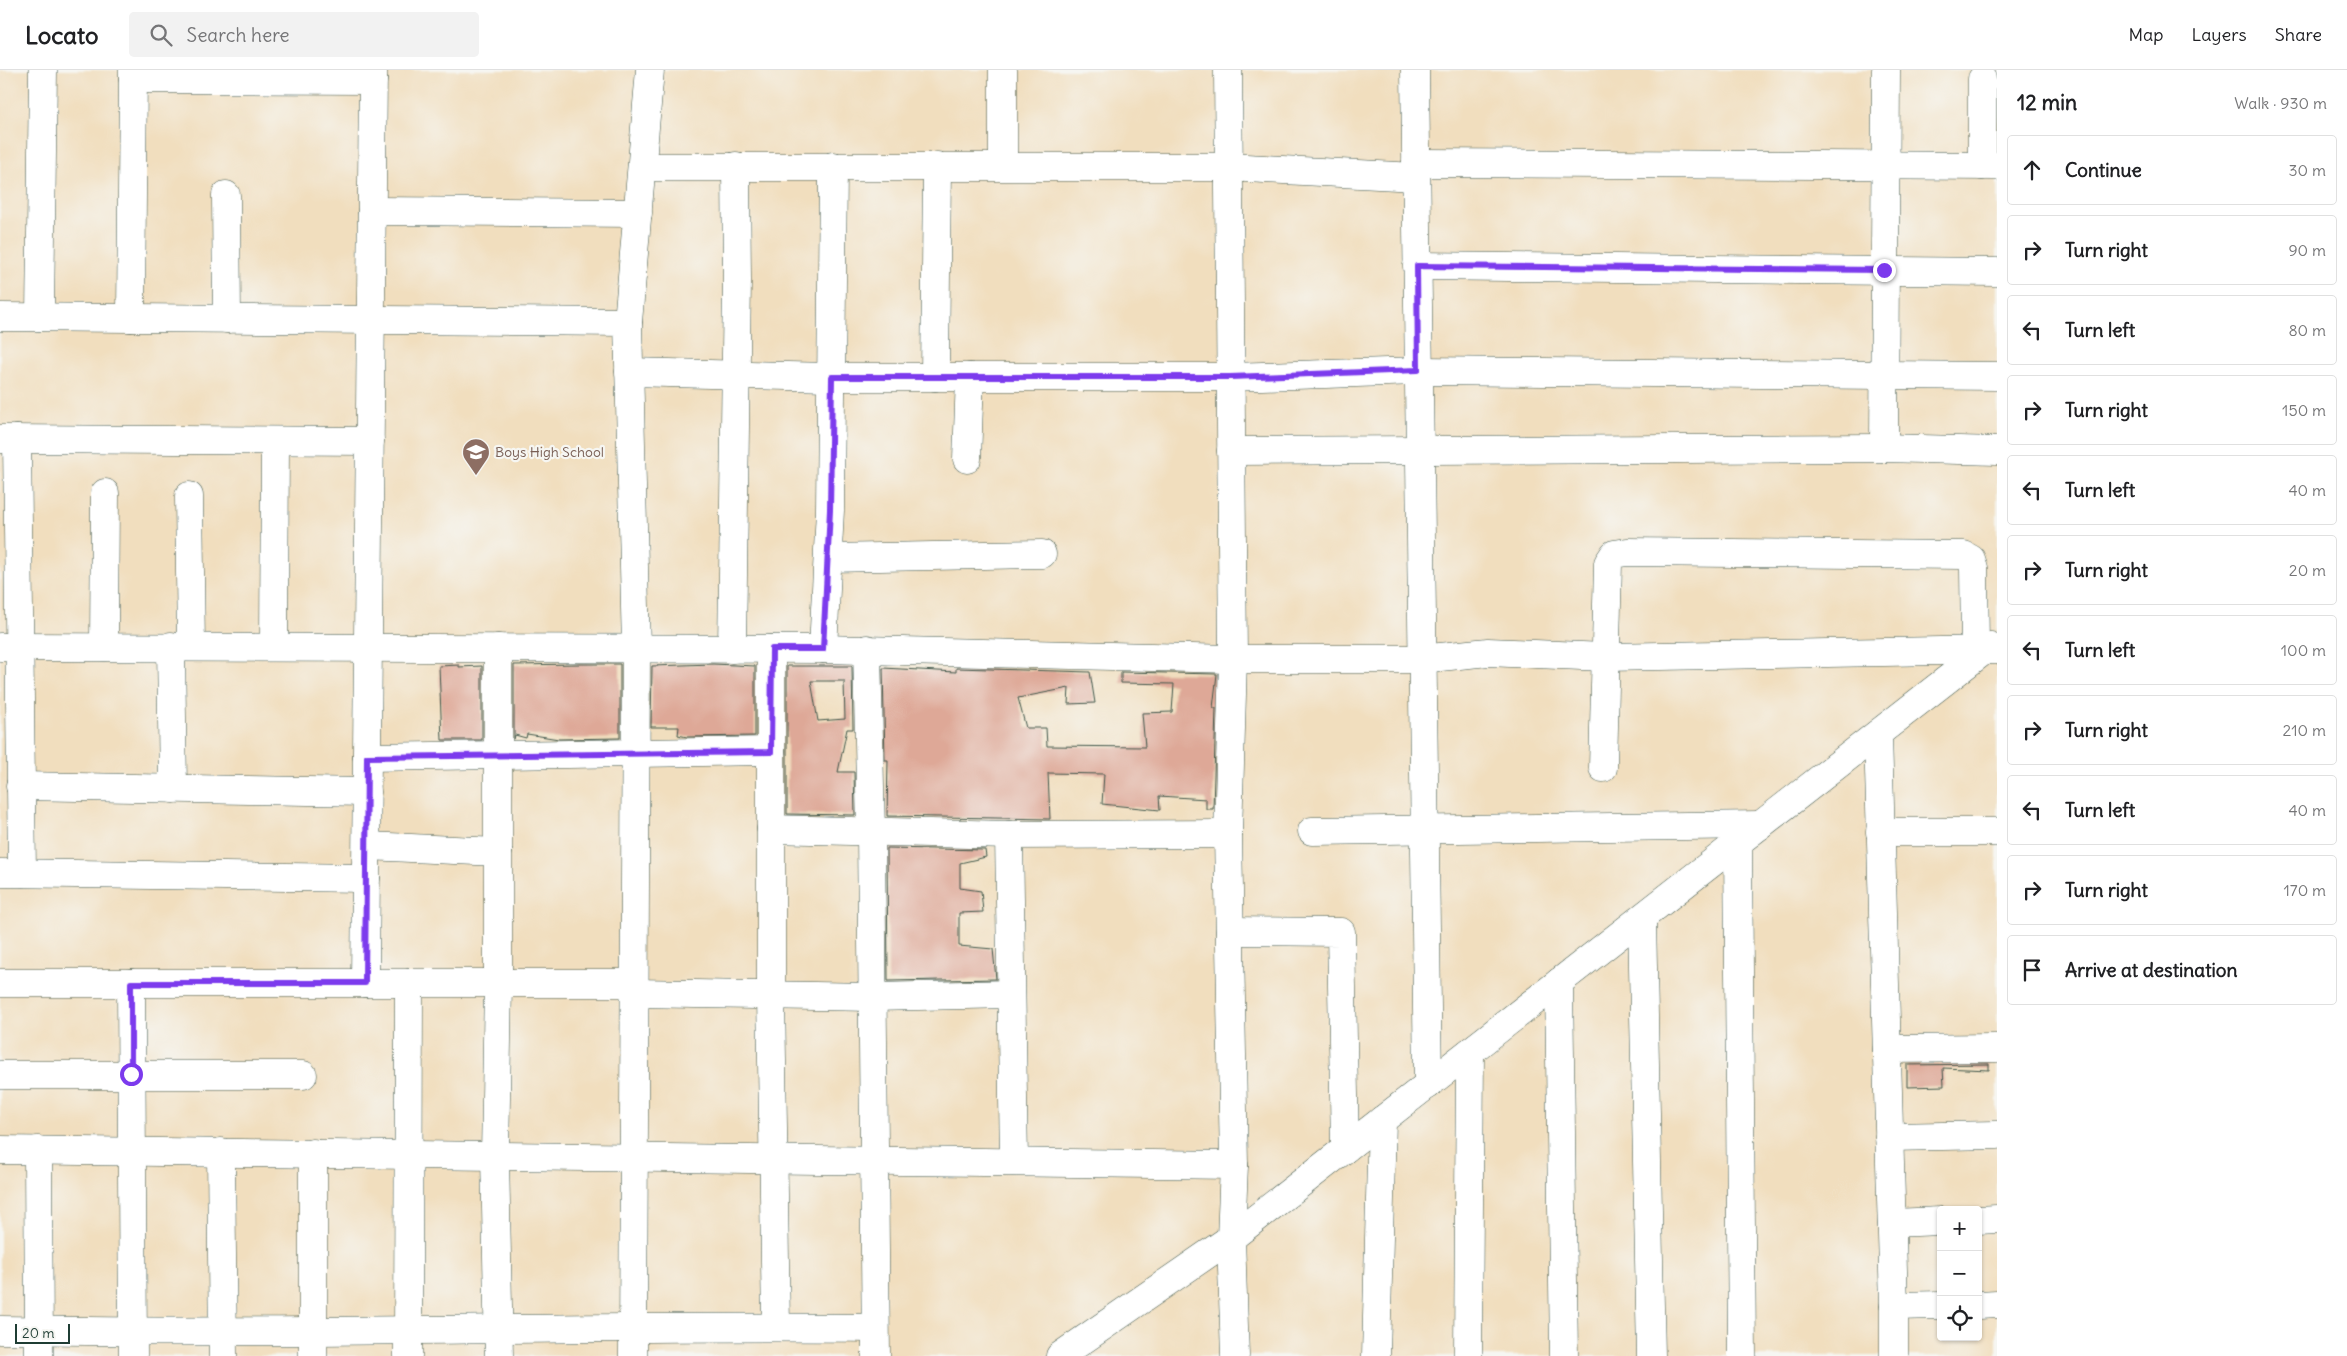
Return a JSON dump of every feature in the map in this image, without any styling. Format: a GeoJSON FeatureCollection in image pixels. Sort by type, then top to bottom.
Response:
{"type":"FeatureCollection","features":[{"type":"Feature","properties":{"kind":"street"},"geometry":{"type":"LineString","coordinates":[[40,317],[43,70]]}},
{"type":"Feature","properties":{"kind":"street"},"geometry":{"type":"LineString","coordinates":[[633,1356],[636,648],[628,322],[650,70]]}},
{"type":"Feature","properties":{"kind":"street"},"geometry":{"type":"LineString","coordinates":[[1003,70],[1003,166]]}},
{"type":"Feature","properties":{"kind":"street"},"geometry":{"type":"LineString","coordinates":[[1228,70],[1234,659],[1228,834],[1234,1165],[1231,1238],[1235,1356]]}},
{"type":"Feature","properties":{"kind":"street"},"geometry":{"type":"LineString","coordinates":[[1415,70],[1421,659],[1428,1085]]}},
{"type":"Feature","properties":{"kind":"street"},"geometry":{"type":"LineString","coordinates":[[1884,448],[1886,70]]}},
{"type":"Feature","properties":{"kind":"street"},"geometry":{"type":"LineString","coordinates":[[131,318],[133,74],[373,75],[365,983]]}},
{"type":"Feature","properties":{"kind":"street"},"geometry":{"type":"LineString","coordinates":[[642,167],[1003,166],[1416,170],[1989,166],[1982,79]]}},
{"type":"Feature","properties":{"kind":"street"},"geometry":{"type":"LineString","coordinates":[[732,649],[736,373],[736,166]]}},
{"type":"Feature","properties":{"kind":"street"},"geometry":{"type":"LineString","coordinates":[[823,649],[830,510],[833,166]]}},
{"type":"Feature","properties":{"kind":"street"},"geometry":{"type":"LineString","coordinates":[[935,377],[937,166]]}},
{"type":"Feature","properties":{"kind":"street"},"geometry":{"type":"LineString","coordinates":[[226,195],[227,319]]}},
{"type":"Feature","properties":{"kind":"street"},"geometry":{"type":"LineString","coordinates":[[372,211],[638,213]]}},
{"type":"Feature","properties":{"kind":"street"},"geometry":{"type":"LineString","coordinates":[[1417,266],[1997,272]]}},
{"type":"Feature","properties":{"kind":"street"},"geometry":{"type":"LineString","coordinates":[[0,317],[628,322]]}},
{"type":"Feature","properties":{"kind":"street"},"geometry":{"type":"LineString","coordinates":[[629,372],[736,373],[832,377],[1230,377],[1418,370],[1997,376]]}},
{"type":"Feature","properties":{"kind":"street"},"geometry":{"type":"LineString","coordinates":[[967,459],[970,377]]}},
{"type":"Feature","properties":{"kind":"street"},"geometry":{"type":"LineString","coordinates":[[366,878],[11,873],[20,786],[9,648],[8,439],[370,441]]}},
{"type":"Feature","properties":{"kind":"street"},"geometry":{"type":"LineString","coordinates":[[274,647],[275,441]]}},
{"type":"Feature","properties":{"kind":"street"},"geometry":{"type":"LineString","coordinates":[[1231,451],[1884,448],[1997,451]]}},
{"type":"Feature","properties":{"kind":"street"},"geometry":{"type":"LineString","coordinates":[[104,647],[106,493]]}},
{"type":"Feature","properties":{"kind":"street"},"geometry":{"type":"LineString","coordinates":[[173,789],[189,496]]}},
{"type":"Feature","properties":{"kind":"street"},"geometry":{"type":"LineString","coordinates":[[1603,768],[1608,563],[1614,554],[1627,552],[1964,555],[1972,559],[1989,647]]}},
{"type":"Feature","properties":{"kind":"street"},"geometry":{"type":"LineString","coordinates":[[828,558],[1042,554]]}},
{"type":"Feature","properties":{"kind":"street"},"geometry":{"type":"LineString","coordinates":[[9,648],[181,646],[867,649],[1234,659],[1421,659],[1488,652],[1605,657],[1989,647]]}},
{"type":"Feature","properties":{"kind":"street"},"geometry":{"type":"LineString","coordinates":[[1060,1356],[1231,1238],[1989,647]]}},
{"type":"Feature","properties":{"kind":"street"},"geometry":{"type":"LineString","coordinates":[[498,648],[498,983],[495,1156],[499,1356]]}},
{"type":"Feature","properties":{"kind":"street"},"geometry":{"type":"LineString","coordinates":[[772,649],[771,994],[776,1327]]}},
{"type":"Feature","properties":{"kind":"street"},"geometry":{"type":"LineString","coordinates":[[867,649],[871,833],[876,1356]]}},
{"type":"Feature","properties":{"kind":"street"},"geometry":{"type":"LineString","coordinates":[[1878,734],[1894,1356]]}},
{"type":"Feature","properties":{"kind":"street"},"geometry":{"type":"LineString","coordinates":[[367,757],[771,752]]}},
{"type":"Feature","properties":{"kind":"street"},"geometry":{"type":"LineString","coordinates":[[20,786],[367,792]]}},
{"type":"Feature","properties":{"kind":"street"},"geometry":{"type":"LineString","coordinates":[[1312,831],[1761,825]]}},
{"type":"Feature","properties":{"kind":"street"},"geometry":{"type":"LineString","coordinates":[[771,829],[1009,835],[1228,834]]}},
{"type":"Feature","properties":{"kind":"street"},"geometry":{"type":"LineString","coordinates":[[1880,832],[1997,832]]}},
{"type":"Feature","properties":{"kind":"street"},"geometry":{"type":"LineString","coordinates":[[1009,835],[1014,1162]]}},
{"type":"Feature","properties":{"kind":"street"},"geometry":{"type":"LineString","coordinates":[[1738,843],[1742,1356]]}},
{"type":"Feature","properties":{"kind":"street"},"geometry":{"type":"LineString","coordinates":[[367,846],[498,852]]}},
{"type":"Feature","properties":{"kind":"street"},"geometry":{"type":"LineString","coordinates":[[1642,918],[1651,1356]]}},
{"type":"Feature","properties":{"kind":"street"},"geometry":{"type":"LineString","coordinates":[[1230,931],[1341,932],[1345,1150]]}},
{"type":"Feature","properties":{"kind":"street"},"geometry":{"type":"LineString","coordinates":[[1559,982],[1564,1356]]}},
{"type":"Feature","properties":{"kind":"street"},"geometry":{"type":"LineString","coordinates":[[0,983],[498,983],[771,994],[872,996],[1011,994]]}},
{"type":"Feature","properties":{"kind":"street"},"geometry":{"type":"LineString","coordinates":[[131,983],[133,1344]]}},
{"type":"Feature","properties":{"kind":"street"},"geometry":{"type":"LineString","coordinates":[[408,1356],[409,983]]}},
{"type":"Feature","properties":{"kind":"street"},"geometry":{"type":"LineString","coordinates":[[1887,1049],[1997,1048]]}},
{"type":"Feature","properties":{"kind":"street"},"geometry":{"type":"LineString","coordinates":[[1468,1356],[1470,1052]]}},
{"type":"Feature","properties":{"kind":"street"},"geometry":{"type":"LineString","coordinates":[[0,1075],[303,1075]]}},
{"type":"Feature","properties":{"kind":"street"},"geometry":{"type":"LineString","coordinates":[[1376,1356],[1382,1120]]}},
{"type":"Feature","properties":{"kind":"street"},"geometry":{"type":"LineString","coordinates":[[1889,1137],[1997,1135]]}},
{"type":"Feature","properties":{"kind":"street"},"geometry":{"type":"LineString","coordinates":[[0,1150],[1234,1165]]}},
{"type":"Feature","properties":{"kind":"street"},"geometry":{"type":"LineString","coordinates":[[38,1150],[39,1343]]}},
{"type":"Feature","properties":{"kind":"street"},"geometry":{"type":"LineString","coordinates":[[221,1152],[223,1344]]}},
{"type":"Feature","properties":{"kind":"street"},"geometry":{"type":"LineString","coordinates":[[313,1154],[313,1343]]}},
{"type":"Feature","properties":{"kind":"street"},"geometry":{"type":"LineString","coordinates":[[1982,1220],[1997,1219]]}},
{"type":"Feature","properties":{"kind":"street"},"geometry":{"type":"LineString","coordinates":[[1892,1223],[1937,1221]]}},
{"type":"Feature","properties":{"kind":"street"},"geometry":{"type":"LineString","coordinates":[[1982,1305],[1997,1304]]}},
{"type":"Feature","properties":{"kind":"street"},"geometry":{"type":"LineString","coordinates":[[1894,1306],[1937,1305]]}},
{"type":"Feature","properties":{"kind":"street"},"geometry":{"type":"LineString","coordinates":[[0,1330],[39,1343],[223,1344],[313,1343],[408,1329],[633,1327],[875,1328]]}},
{"type":"Feature","properties":{"kind":"building"},"geometry":{"type":"Polygon","coordinates":[[[620,664],[620,738],[559,739],[527,734],[526,738],[515,735],[514,739],[514,665],[620,664]]]}},
{"type":"Feature","properties":{"kind":"building"},"geometry":{"type":"Polygon","coordinates":[[[713,664],[755,666],[755,736],[687,737],[678,735],[679,727],[651,727],[652,666],[713,664]]]}},
{"type":"Feature","properties":{"kind":"building"},"geometry":{"type":"Polygon","coordinates":[[[459,665],[459,667],[482,666],[482,740],[442,740],[439,666],[459,665]]]}},
{"type":"Feature","properties":{"kind":"building"},"geometry":{"type":"Polygon","coordinates":[[[787,666],[852,666],[853,729],[847,729],[838,772],[854,772],[855,815],[787,814],[787,666]],[[811,681],[818,721],[845,719],[844,681],[811,681]]]}},
{"type":"Feature","properties":{"kind":"building"},"geometry":{"type":"Polygon","coordinates":[[[883,668],[956,672],[956,668],[1090,672],[1095,703],[1068,704],[1069,688],[1018,698],[1026,728],[1046,728],[1047,746],[1145,747],[1142,713],[1172,712],[1174,684],[1121,683],[1121,672],[1217,674],[1213,708],[1216,708],[1213,809],[1206,809],[1206,799],[1159,796],[1160,810],[1102,804],[1104,774],[1048,773],[1050,819],[887,816],[888,760],[885,760],[883,668]]]}},
{"type":"Feature","properties":{"kind":"building"},"geometry":{"type":"Polygon","coordinates":[[[887,848],[985,850],[986,857],[960,863],[960,888],[981,891],[983,912],[959,913],[959,946],[993,949],[996,979],[888,981],[887,848]]]}},
{"type":"Feature","properties":{"kind":"building"},"geometry":{"type":"Polygon","coordinates":[[[1989,1064],[1989,1070],[1943,1068],[1944,1086],[1907,1087],[1907,1065],[1989,1064]]]}},
{"type":"Feature","properties":{"kind":"place","name":"Boys High School"},"geometry":{"type":"Point","coordinates":[476,476]}},
{"type":"Feature","properties":{"kind":"route"},"geometry":{"type":"LineString","coordinates":[[131,1074],[131,983],[365,983],[367,757],[771,752],[772,649],[823,649],[830,510],[832,377],[1230,377],[1418,370],[1417,266],[1884,270]]}}]}
